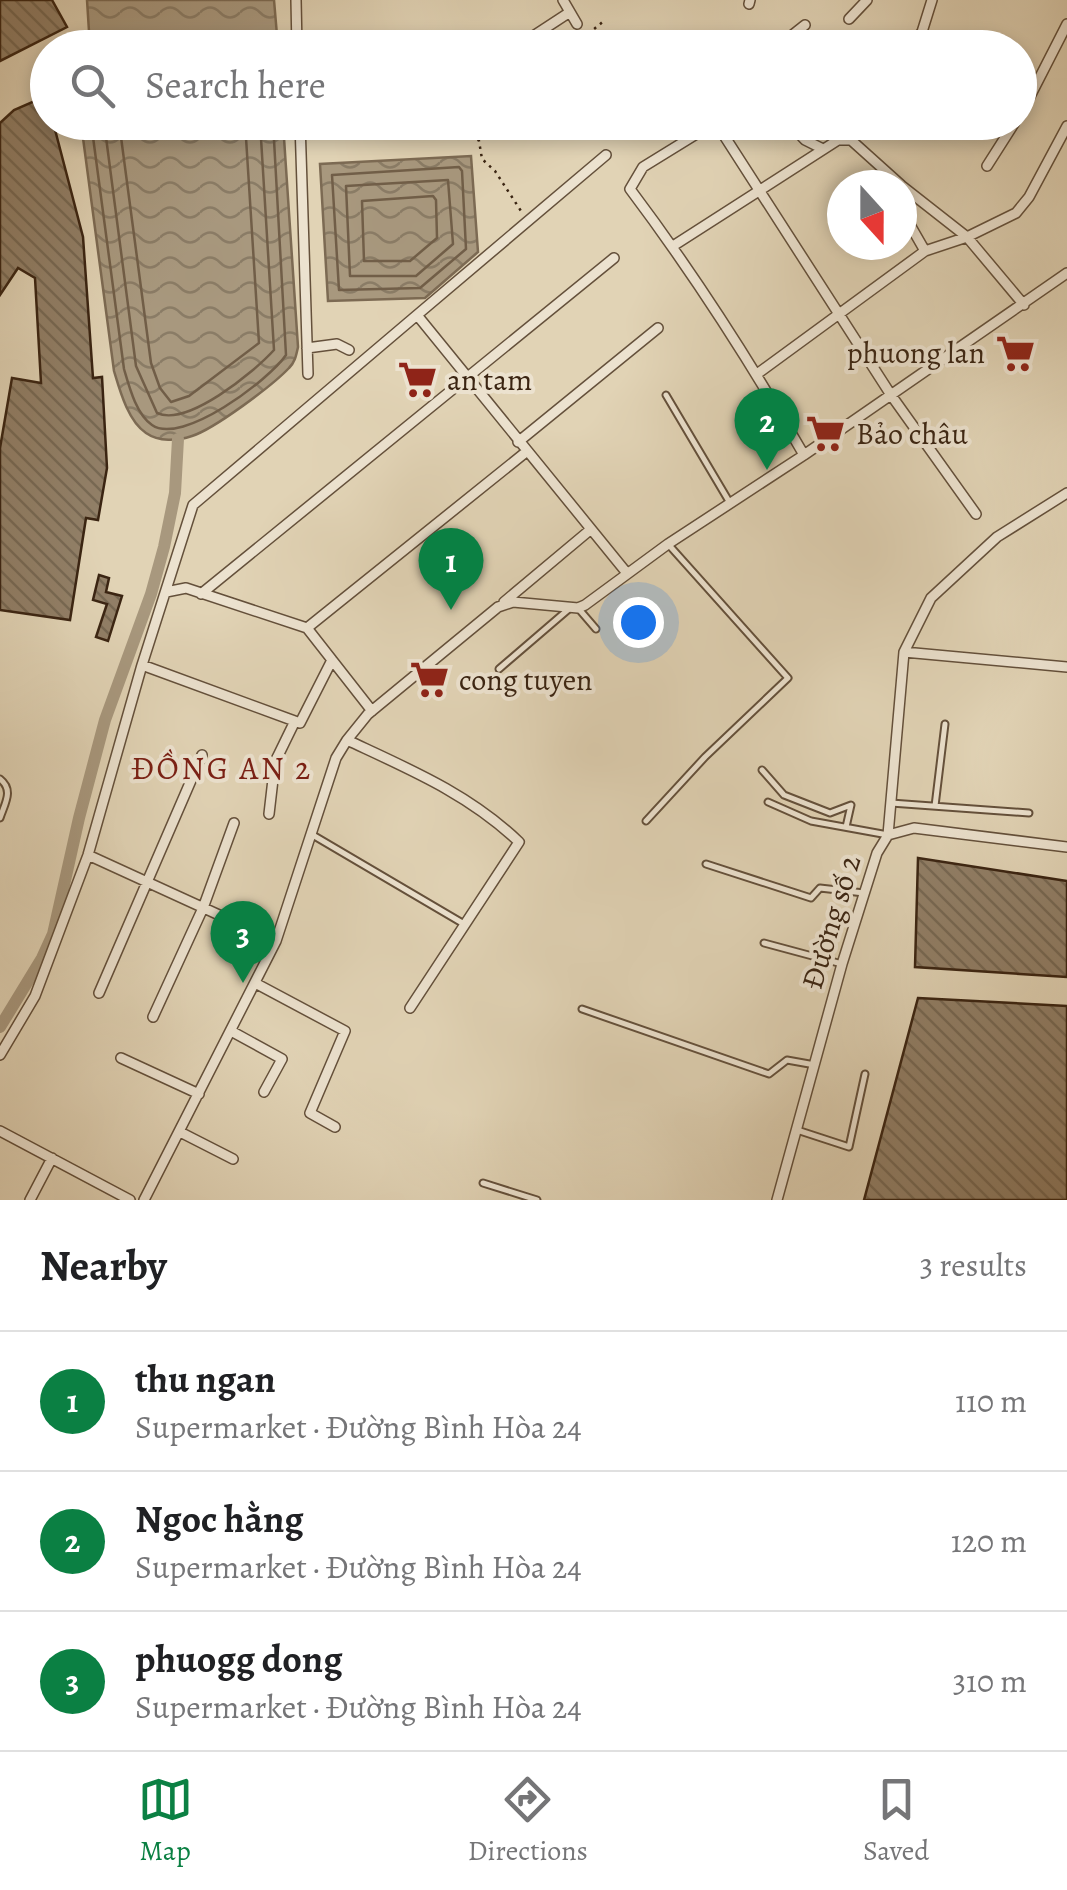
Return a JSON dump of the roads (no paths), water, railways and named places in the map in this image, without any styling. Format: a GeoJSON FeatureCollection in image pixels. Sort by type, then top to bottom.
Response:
{"type":"FeatureCollection","features":[{"type":"Feature","properties":{"kind":"street"},"geometry":{"type":"LineString","coordinates":[[296,0],[297,30]]}},
{"type":"Feature","properties":{"kind":"street"},"geometry":{"type":"LineString","coordinates":[[564,0],[577,24]]}},
{"type":"Feature","properties":{"kind":"street"},"geometry":{"type":"LineString","coordinates":[[849,18],[867,0]]}},
{"type":"Feature","properties":{"kind":"street"},"geometry":{"type":"LineString","coordinates":[[923,30],[932,0]]}},
{"type":"Feature","properties":{"kind":"street"},"geometry":{"type":"LineString","coordinates":[[542,30],[570,12]]}},
{"type":"Feature","properties":{"kind":"street"},"geometry":{"type":"LineString","coordinates":[[1037,83],[1067,24]]}},
{"type":"Feature","properties":{"kind":"street"},"geometry":{"type":"LineString","coordinates":[[800,30],[805,26]]}},
{"type":"Feature","properties":{"kind":"street"},"geometry":{"type":"LineString","coordinates":[[757,374],[925,251],[967,237],[1016,213],[1029,197],[1067,126]]}},
{"type":"Feature","properties":{"kind":"street"},"geometry":{"type":"LineString","coordinates":[[301,140],[308,374]]}},
{"type":"Feature","properties":{"kind":"street"},"geometry":{"type":"LineString","coordinates":[[688,140],[643,168],[630,189],[673,246],[757,374],[804,455]]}},
{"type":"Feature","properties":{"kind":"street"},"geometry":{"type":"LineString","coordinates":[[727,140],[891,396],[976,514]]}},
{"type":"Feature","properties":{"kind":"street"},"geometry":{"type":"LineString","coordinates":[[804,140],[821,148]]}},
{"type":"Feature","properties":{"kind":"street"},"geometry":{"type":"LineString","coordinates":[[673,246],[838,140],[851,140],[882,170]]}},
{"type":"Feature","properties":{"kind":"street"},"geometry":{"type":"LineString","coordinates":[[988,166],[1004,140]]}},
{"type":"Feature","properties":{"kind":"street"},"geometry":{"type":"LineString","coordinates":[[0,1055],[35,996],[88,855],[193,505],[606,155]]}},
{"type":"Feature","properties":{"kind":"street"},"geometry":{"type":"LineString","coordinates":[[877,166],[879,170]]}},
{"type":"Feature","properties":{"kind":"street"},"geometry":{"type":"LineString","coordinates":[[917,197],[967,237],[1024,305]]}},
{"type":"Feature","properties":{"kind":"street"},"geometry":{"type":"LineString","coordinates":[[917,237],[925,251]]}},
{"type":"Feature","properties":{"kind":"street"},"geometry":{"type":"LineString","coordinates":[[201,594],[614,258]]}},
{"type":"Feature","properties":{"kind":"street"},"geometry":{"type":"LineString","coordinates":[[498,607],[514,602],[575,607],[1067,273]]}},
{"type":"Feature","properties":{"kind":"street"},"geometry":{"type":"LineString","coordinates":[[1058,280],[1067,291]]}},
{"type":"Feature","properties":{"kind":"street"},"geometry":{"type":"LineString","coordinates":[[417,315],[626,572]]}},
{"type":"Feature","properties":{"kind":"street"},"geometry":{"type":"LineString","coordinates":[[518,442],[658,328]]}},
{"type":"Feature","properties":{"kind":"street"},"geometry":{"type":"LineString","coordinates":[[307,348],[337,344],[349,350]]}},
{"type":"Feature","properties":{"kind":"street"},"geometry":{"type":"LineString","coordinates":[[307,628],[526,452]]}},
{"type":"Feature","properties":{"kind":"street"},"geometry":{"type":"LineString","coordinates":[[888,835],[904,652],[931,598],[998,536],[1067,494]]}},
{"type":"Feature","properties":{"kind":"street"},"geometry":{"type":"LineString","coordinates":[[144,1200],[276,941],[336,758],[347,740],[372,710],[590,530]]}},
{"type":"Feature","properties":{"kind":"street"},"geometry":{"type":"LineString","coordinates":[[166,592],[186,588],[307,628],[372,710]]}},
{"type":"Feature","properties":{"kind":"street"},"geometry":{"type":"LineString","coordinates":[[904,652],[1067,667]]}},
{"type":"Feature","properties":{"kind":"street"},"geometry":{"type":"LineString","coordinates":[[142,665],[300,723],[332,660]]}},
{"type":"Feature","properties":{"kind":"street"},"geometry":{"type":"LineString","coordinates":[[269,814],[275,762],[295,720]]}},
{"type":"Feature","properties":{"kind":"street"},"geometry":{"type":"LineString","coordinates":[[347,740],[445,786],[492,816],[518,842],[410,1008]]}},
{"type":"Feature","properties":{"kind":"street"},"geometry":{"type":"LineString","coordinates":[[99,993],[150,884],[202,756]]}},
{"type":"Feature","properties":{"kind":"street"},"geometry":{"type":"LineString","coordinates":[[153,1016],[203,908],[234,823]]}},
{"type":"Feature","properties":{"kind":"street","name":"Đường số 2"},"geometry":{"type":"LineString","coordinates":[[776,1200],[842,964],[877,853],[888,835],[914,828],[1067,848]]}},
{"type":"Feature","properties":{"kind":"street"},"geometry":{"type":"LineString","coordinates":[[88,855],[276,941]]}},
{"type":"Feature","properties":{"kind":"street"},"geometry":{"type":"LineString","coordinates":[[255,983],[345,1031],[310,1113],[334,1127]]}},
{"type":"Feature","properties":{"kind":"street"},"geometry":{"type":"LineString","coordinates":[[231,1031],[282,1059],[264,1092]]}},
{"type":"Feature","properties":{"kind":"street"},"geometry":{"type":"LineString","coordinates":[[121,1058],[199,1094]]}},
{"type":"Feature","properties":{"kind":"street"},"geometry":{"type":"LineString","coordinates":[[0,1131],[130,1200]]}},
{"type":"Feature","properties":{"kind":"street"},"geometry":{"type":"LineString","coordinates":[[180,1132],[233,1159]]}},
{"type":"Feature","properties":{"kind":"street"},"geometry":{"type":"LineString","coordinates":[[30,1200],[52,1158]]}},
{"type":"Feature","properties":{"kind":"lane"},"geometry":{"type":"LineString","coordinates":[[666,395],[730,503]]}},
{"type":"Feature","properties":{"kind":"lane"},"geometry":{"type":"LineString","coordinates":[[646,821],[788,678],[668,544]]}},
{"type":"Feature","properties":{"kind":"lane"},"geometry":{"type":"LineString","coordinates":[[499,670],[575,607],[596,629]]}},
{"type":"Feature","properties":{"kind":"lane"},"geometry":{"type":"LineString","coordinates":[[935,806],[945,724]]}},
{"type":"Feature","properties":{"kind":"lane"},"geometry":{"type":"LineString","coordinates":[[762,770],[784,795],[830,813],[851,805],[846,827]]}},
{"type":"Feature","properties":{"kind":"lane"},"geometry":{"type":"LineString","coordinates":[[0,779],[8,794],[0,818]]}},
{"type":"Feature","properties":{"kind":"lane"},"geometry":{"type":"LineString","coordinates":[[768,802],[811,822],[888,835]]}},
{"type":"Feature","properties":{"kind":"lane"},"geometry":{"type":"LineString","coordinates":[[892,804],[1029,813]]}},
{"type":"Feature","properties":{"kind":"lane"},"geometry":{"type":"LineString","coordinates":[[311,834],[464,924]]}},
{"type":"Feature","properties":{"kind":"lane"},"geometry":{"type":"LineString","coordinates":[[706,864],[811,898],[820,888],[864,893]]}},
{"type":"Feature","properties":{"kind":"lane"},"geometry":{"type":"LineString","coordinates":[[764,943],[842,964]]}},
{"type":"Feature","properties":{"kind":"lane"},"geometry":{"type":"LineString","coordinates":[[582,1010],[770,1074],[787,1060],[815,1065]]}},
{"type":"Feature","properties":{"kind":"lane"},"geometry":{"type":"LineString","coordinates":[[797,1130],[849,1147],[866,1074]]}},
{"type":"Feature","properties":{"kind":"lane"},"geometry":{"type":"LineString","coordinates":[[484,1183],[537,1200]]}},
{"type":"Feature","properties":{"kind":"water"},"geometry":{"type":"Polygon","coordinates":[[[87,0],[274,0],[277,30],[89,30],[87,0]]]}},
{"type":"Feature","properties":{"kind":"water"},"geometry":{"type":"Polygon","coordinates":[[[83,140],[284,140],[298,347],[293,363],[257,396],[214,425],[192,436],[168,440],[151,436],[134,421],[114,371],[83,140]]]}},
{"type":"Feature","properties":{"kind":"water"},"geometry":{"type":"Polygon","coordinates":[[[471,156],[478,252],[425,298],[328,301],[320,164],[471,156]]]}},
{"type":"Feature","properties":{"kind":"waterway"},"geometry":{"type":"LineString","coordinates":[[0,1027],[53,934],[105,720],[164,547],[175,493],[178,439]]}},
{"type":"Feature","properties":{"kind":"place","name":"phuong lan"},"geometry":{"type":"Point","coordinates":[1015,353]}},
{"type":"Feature","properties":{"kind":"place","name":"an tam"},"geometry":{"type":"Point","coordinates":[417,380]}},
{"type":"Feature","properties":{"kind":"place","name":"Bảo châu"},"geometry":{"type":"Point","coordinates":[826,434]}},
{"type":"Feature","properties":{"kind":"place","name":"Ngoc hằng"},"geometry":{"type":"Point","coordinates":[767,470]}},
{"type":"Feature","properties":{"kind":"place","name":"thu ngan"},"geometry":{"type":"Point","coordinates":[451,610]}},
{"type":"Feature","properties":{"kind":"place","name":"cong tuyen"},"geometry":{"type":"Point","coordinates":[429,680]}},
{"type":"Feature","properties":{"kind":"place","name":"phuogg dong"},"geometry":{"type":"Point","coordinates":[243,983]}},
{"type":"Feature","properties":{"kind":"district","name":"ĐỒNG AN 2"},"geometry":{"type":"Point","coordinates":[222,768]}}]}
